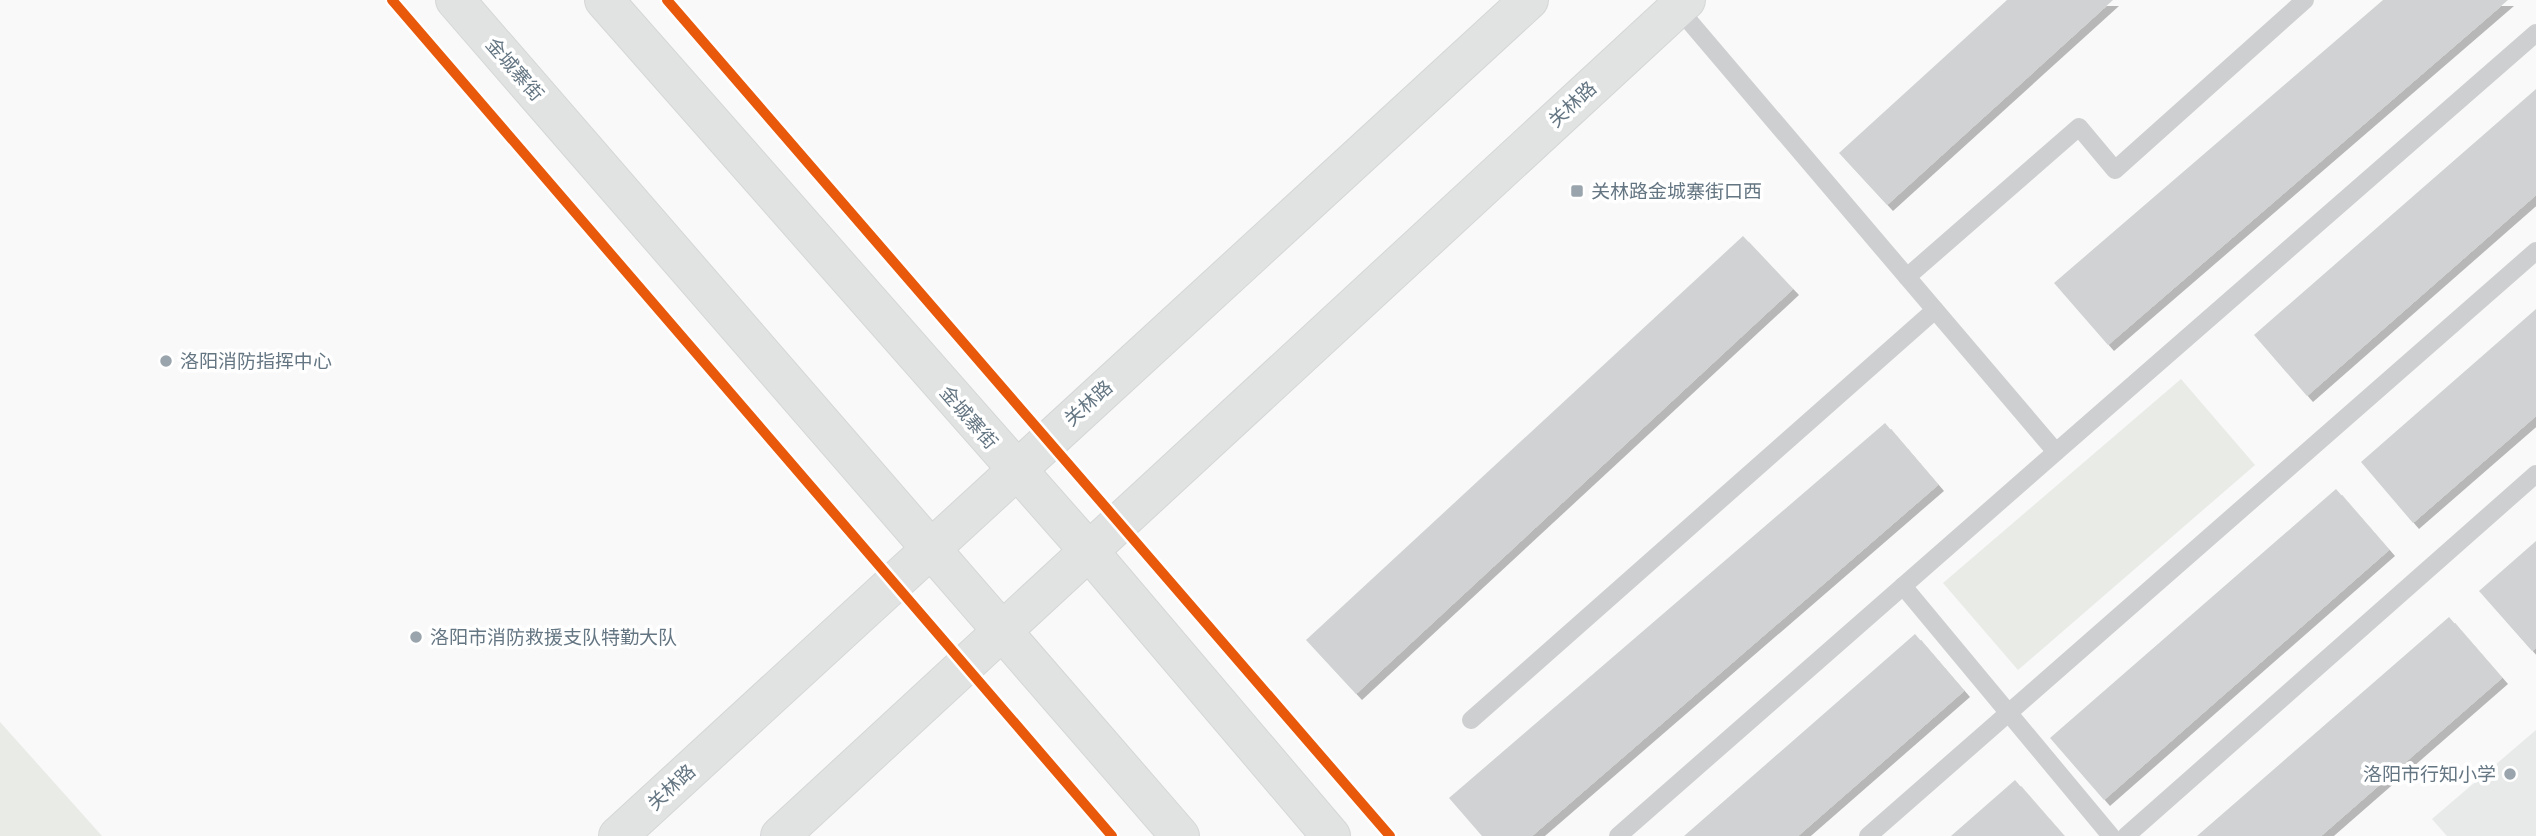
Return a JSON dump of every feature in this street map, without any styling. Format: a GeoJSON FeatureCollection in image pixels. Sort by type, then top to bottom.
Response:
{"type":"FeatureCollection","features":[{"type":"Feature","properties":{"kind":"main road","name":"金城寨街"},"geometry":{"type":"LineString","coordinates":[[455,0],[1180,836]]}},
{"type":"Feature","properties":{"kind":"main road","name":"金城寨街"},"geometry":{"type":"LineString","coordinates":[[604,0],[1088,550],[1331,836]]}},
{"type":"Feature","properties":{"kind":"main road","name":"关林路"},"geometry":{"type":"LineString","coordinates":[[618,836],[1529,0]]}},
{"type":"Feature","properties":{"kind":"main road","name":"关林路"},"geometry":{"type":"LineString","coordinates":[[780,836],[1682,4]]}},
{"type":"Feature","properties":{"kind":"lane"},"geometry":{"type":"LineString","coordinates":[[1907,277],[2079,127],[2115,170],[2305,0]]}},
{"type":"Feature","properties":{"kind":"lane"},"geometry":{"type":"LineString","coordinates":[[1682,4],[1907,277],[2056,452]]}},
{"type":"Feature","properties":{"kind":"lane"},"geometry":{"type":"LineString","coordinates":[[1618,836],[2536,33]]}},
{"type":"Feature","properties":{"kind":"lane"},"geometry":{"type":"LineString","coordinates":[[1868,836],[2536,251]]}},
{"type":"Feature","properties":{"kind":"lane"},"geometry":{"type":"LineString","coordinates":[[1471,720],[1936,310]]}},
{"type":"Feature","properties":{"kind":"lane"},"geometry":{"type":"LineString","coordinates":[[2126,836],[2536,474]]}},
{"type":"Feature","properties":{"kind":"lane"},"geometry":{"type":"LineString","coordinates":[[1903,586],[2111,836]]}},
{"type":"Feature","properties":{"kind":"shaded area"},"geometry":{"type":"Polygon","coordinates":[[[2181,379],[2255,465],[2018,670],[1943,583],[2181,379]]]}},
{"type":"Feature","properties":{"kind":"shaded area"},"geometry":{"type":"Polygon","coordinates":[[[0,722],[102,836],[0,836],[0,722]]]}},
{"type":"Feature","properties":{"kind":"shaded area","name":"洛阳市行知小学"},"geometry":{"type":"Polygon","coordinates":[[[2536,730],[2536,836],[2447,836],[2432,819],[2536,730]]]}},
{"type":"Feature","properties":{"kind":"building"},"geometry":{"type":"Polygon","coordinates":[[[2007,0],[2113,0],[1887,205],[1839,153],[2007,0]]]}},
{"type":"Feature","properties":{"kind":"building"},"geometry":{"type":"Polygon","coordinates":[[[2383,0],[2508,0],[2108,345],[2054,283],[2383,0]]]}},
{"type":"Feature","properties":{"kind":"building"},"geometry":{"type":"Polygon","coordinates":[[[2536,89],[2536,195],[2307,396],[2254,335],[2536,89]]]}},
{"type":"Feature","properties":{"kind":"building"},"geometry":{"type":"Polygon","coordinates":[[[1743,236],[1793,289],[1356,694],[1306,640],[1743,236]]]}},
{"type":"Feature","properties":{"kind":"building"},"geometry":{"type":"Polygon","coordinates":[[[2536,309],[2536,416],[2413,523],[2361,462],[2536,309]]]}},
{"type":"Feature","properties":{"kind":"building"},"geometry":{"type":"Polygon","coordinates":[[[1885,423],[1938,485],[1532,836],[1482,836],[1449,798],[1885,423]]]}},
{"type":"Feature","properties":{"kind":"building"},"geometry":{"type":"Polygon","coordinates":[[[2336,489],[2389,550],[2104,800],[2050,738],[2336,489]]]}},
{"type":"Feature","properties":{"kind":"building"},"geometry":{"type":"Polygon","coordinates":[[[2536,541],[2536,648],[2532,651],[2479,591],[2536,541]]]}},
{"type":"Feature","properties":{"kind":"building"},"geometry":{"type":"Polygon","coordinates":[[[2449,617],[2502,678],[2321,836],[2197,836],[2449,617]]]}},
{"type":"Feature","properties":{"kind":"building"},"geometry":{"type":"Polygon","coordinates":[[[1915,634],[1964,691],[1798,836],[1684,836],[1915,634]]]}},
{"type":"Feature","properties":{"kind":"building"},"geometry":{"type":"Polygon","coordinates":[[[2015,780],[2064,836],[1951,836],[2015,780]]]}},
{"type":"Feature","properties":{"kind":"cycle path"},"geometry":{"type":"LineString","coordinates":[[392,0],[1112,836]]}},
{"type":"Feature","properties":{"kind":"cycle path"},"geometry":{"type":"LineString","coordinates":[[667,0],[1390,836]]}},
{"type":"Feature","properties":{"kind":"place","name":"关林路金城寨街口西"},"geometry":{"type":"Point","coordinates":[1577,191]}},
{"type":"Feature","properties":{"kind":"place","name":"洛阳消防指挥中心"},"geometry":{"type":"Point","coordinates":[166,361]}},
{"type":"Feature","properties":{"kind":"place","name":"洛阳市消防救援支队特勤大队"},"geometry":{"type":"Point","coordinates":[416,637]}},
{"type":"Feature","properties":{"kind":"place","name":"洛阳市行知小学"},"geometry":{"type":"Point","coordinates":[2510,774]}}]}
